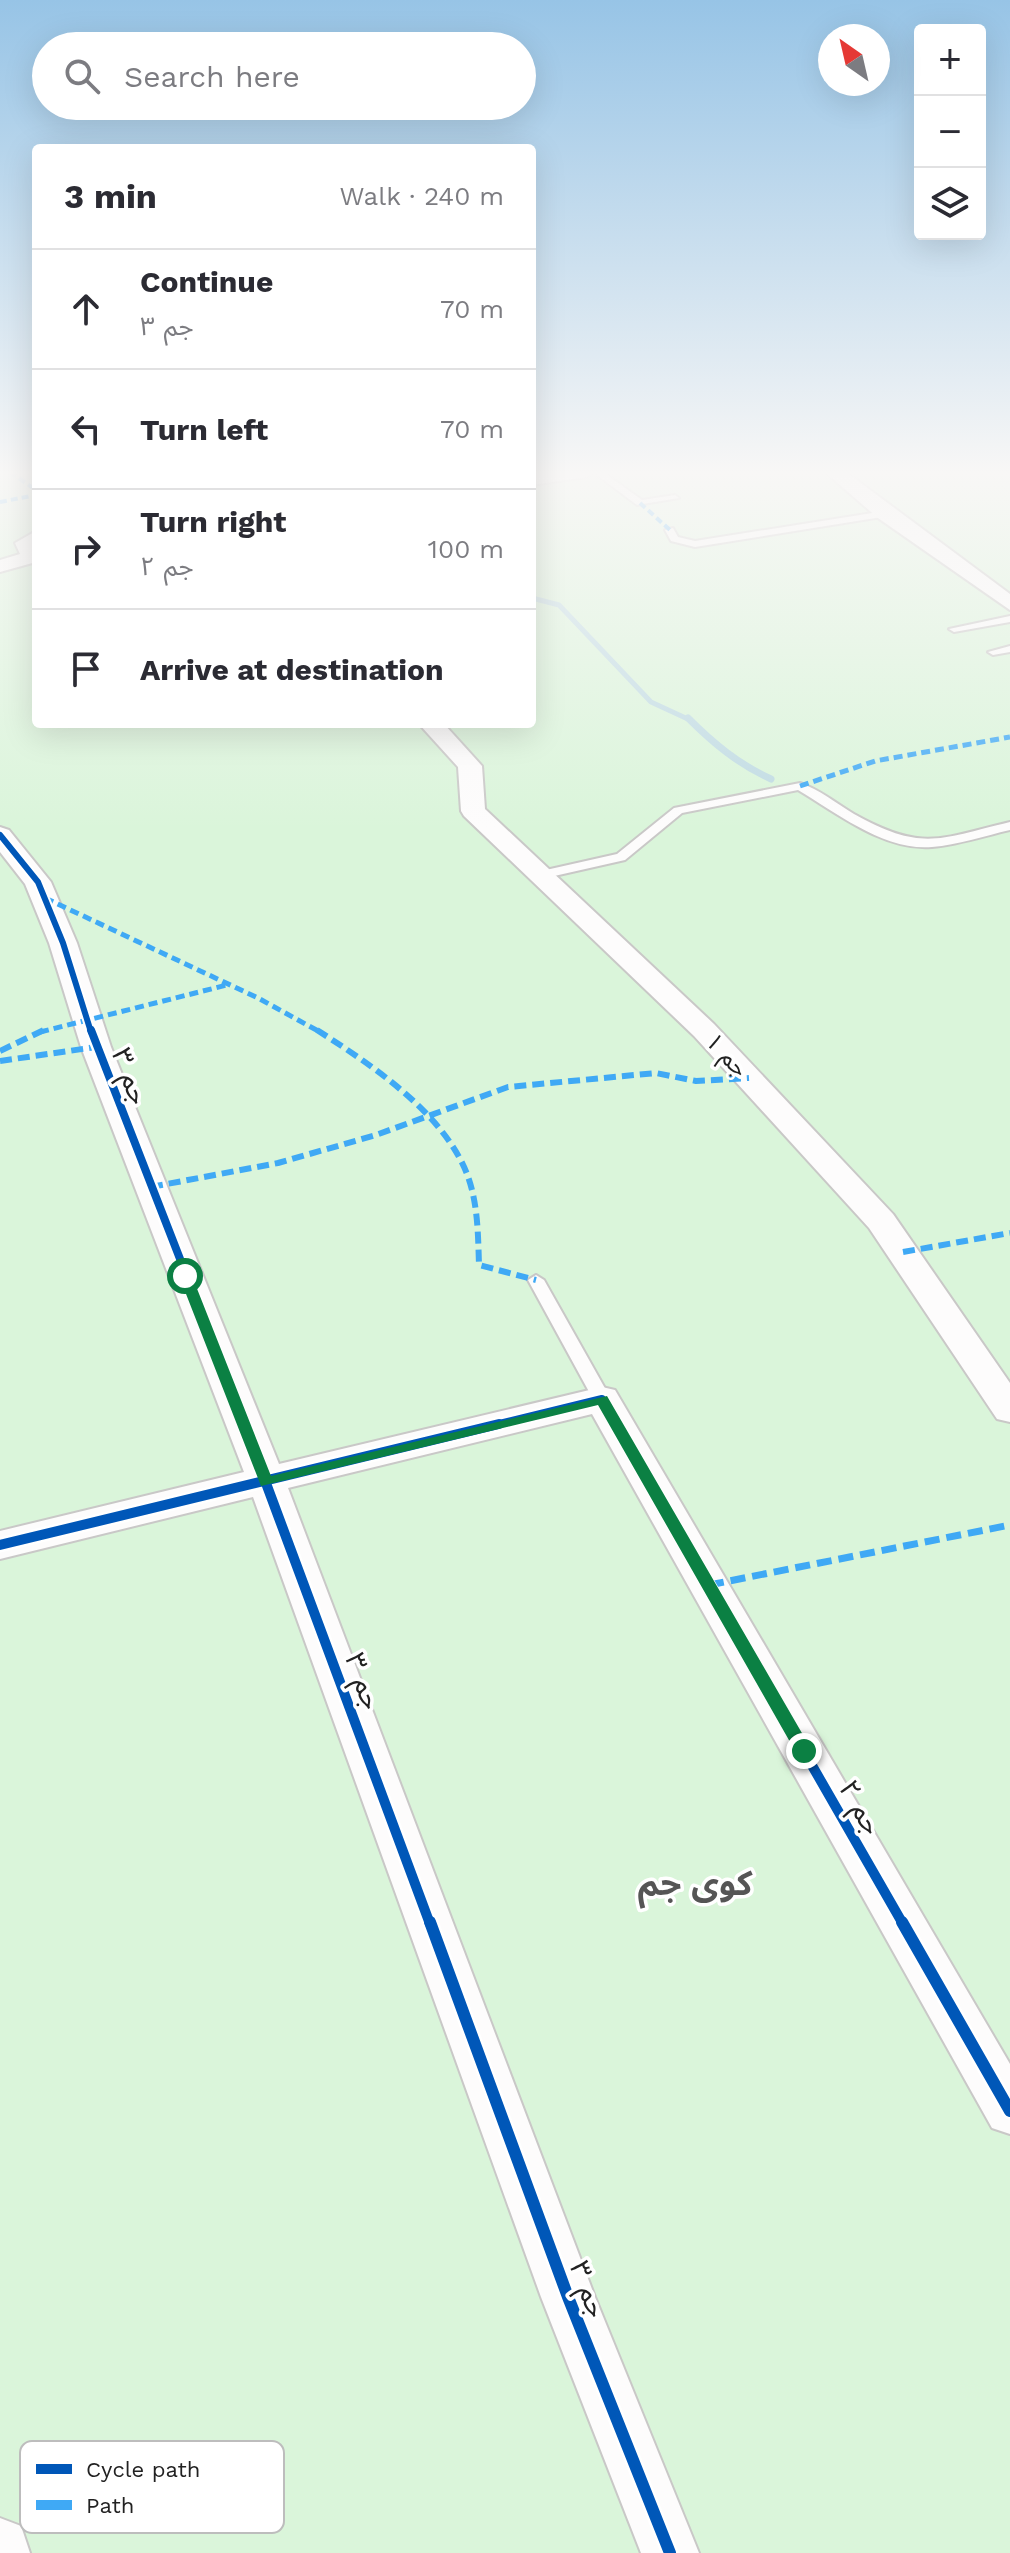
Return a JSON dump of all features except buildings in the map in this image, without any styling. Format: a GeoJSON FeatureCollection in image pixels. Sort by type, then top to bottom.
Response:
{"type":"FeatureCollection","features":[{"type":"Feature","properties":{"kind":"street"},"geometry":{"type":"LineString","coordinates":[[988,591],[1009,607]]}},
{"type":"Feature","properties":{"kind":"street","name":"جم ۱"},"geometry":{"type":"LineString","coordinates":[[435,728],[470,766],[473,811],[704,1030],[881,1221],[1010,1410]]}},
{"type":"Feature","properties":{"kind":"street","name":"جم ۳"},"geometry":{"type":"LineString","coordinates":[[0,835],[38,882],[63,943],[107,1076],[267,1482],[568,2297],[670,2553]]}},
{"type":"Feature","properties":{"kind":"street"},"geometry":{"type":"LineString","coordinates":[[0,1545],[602,1399]]}},
{"type":"Feature","properties":{"kind":"street","name":"جم ۲"},"geometry":{"type":"LineString","coordinates":[[602,1399],[1010,2111]]}},
{"type":"Feature","properties":{"kind":"street"},"geometry":{"type":"LineString","coordinates":[[0,2547],[1,2553]]}},
{"type":"Feature","properties":{"kind":"lane"},"geometry":{"type":"LineString","coordinates":[[954,629],[1009,607]]}},
{"type":"Feature","properties":{"kind":"lane"},"geometry":{"type":"LineString","coordinates":[[993,652],[1010,649]]}},
{"type":"Feature","properties":{"kind":"lane"},"geometry":{"type":"LineString","coordinates":[[541,875],[621,857],[678,810],[800,786],[865,824],[907,842],[929,844],[1010,826]]}},
{"type":"Feature","properties":{"kind":"lane"},"geometry":{"type":"LineString","coordinates":[[536,1280],[602,1399]]}},
{"type":"Feature","properties":{"kind":"green space"},"geometry":{"type":"Polygon","coordinates":[[[0,591],[32,591],[32,728],[536,728],[536,591],[1010,591],[1010,2553],[0,2553],[0,591]]]}},
{"type":"Feature","properties":{"kind":"waterway"},"geometry":{"type":"LineString","coordinates":[[536,599],[559,605],[651,702],[690,720]]}},
{"type":"Feature","properties":{"kind":"waterway"},"geometry":{"type":"LineString","coordinates":[[688,718],[726,752],[771,779]]}},
{"type":"Feature","properties":{"kind":"marked path"},"geometry":{"type":"LineString","coordinates":[[800,786],[875,761],[1010,737]]}},
{"type":"Feature","properties":{"kind":"marked path"},"geometry":{"type":"LineString","coordinates":[[45,898],[258,998],[362,1059],[406,1094],[460,1159],[474,1201],[479,1265],[536,1280]]}},
{"type":"Feature","properties":{"kind":"marked path"},"geometry":{"type":"LineString","coordinates":[[0,1051],[48,1028],[227,985]]}},
{"type":"Feature","properties":{"kind":"marked path"},"geometry":{"type":"LineString","coordinates":[[0,1061],[96,1047]]}},
{"type":"Feature","properties":{"kind":"marked path"},"geometry":{"type":"LineString","coordinates":[[151,1187],[278,1163],[376,1135],[508,1087],[656,1073],[696,1081],[749,1078]]}},
{"type":"Feature","properties":{"kind":"marked path"},"geometry":{"type":"LineString","coordinates":[[903,1252],[1010,1233]]}},
{"type":"Feature","properties":{"kind":"marked path"},"geometry":{"type":"LineString","coordinates":[[709,1585],[1010,1525]]}},
{"type":"Feature","properties":{"kind":"cycle path"},"geometry":{"type":"LineString","coordinates":[[0,835],[38,882],[63,943],[96,1047],[267,1482],[568,2297],[670,2553]]}},
{"type":"Feature","properties":{"kind":"cycle path"},"geometry":{"type":"LineString","coordinates":[[0,1545],[602,1399],[1010,2111]]}},
{"type":"Feature","properties":{"kind":"district","name":"کوی جم"},"geometry":{"type":"Point","coordinates":[695,1883]}},
{"type":"Feature","properties":{"kind":"route"},"geometry":{"type":"LineString","coordinates":[[185,1276],[267,1482],[602,1399],[804,1751]]}}]}
